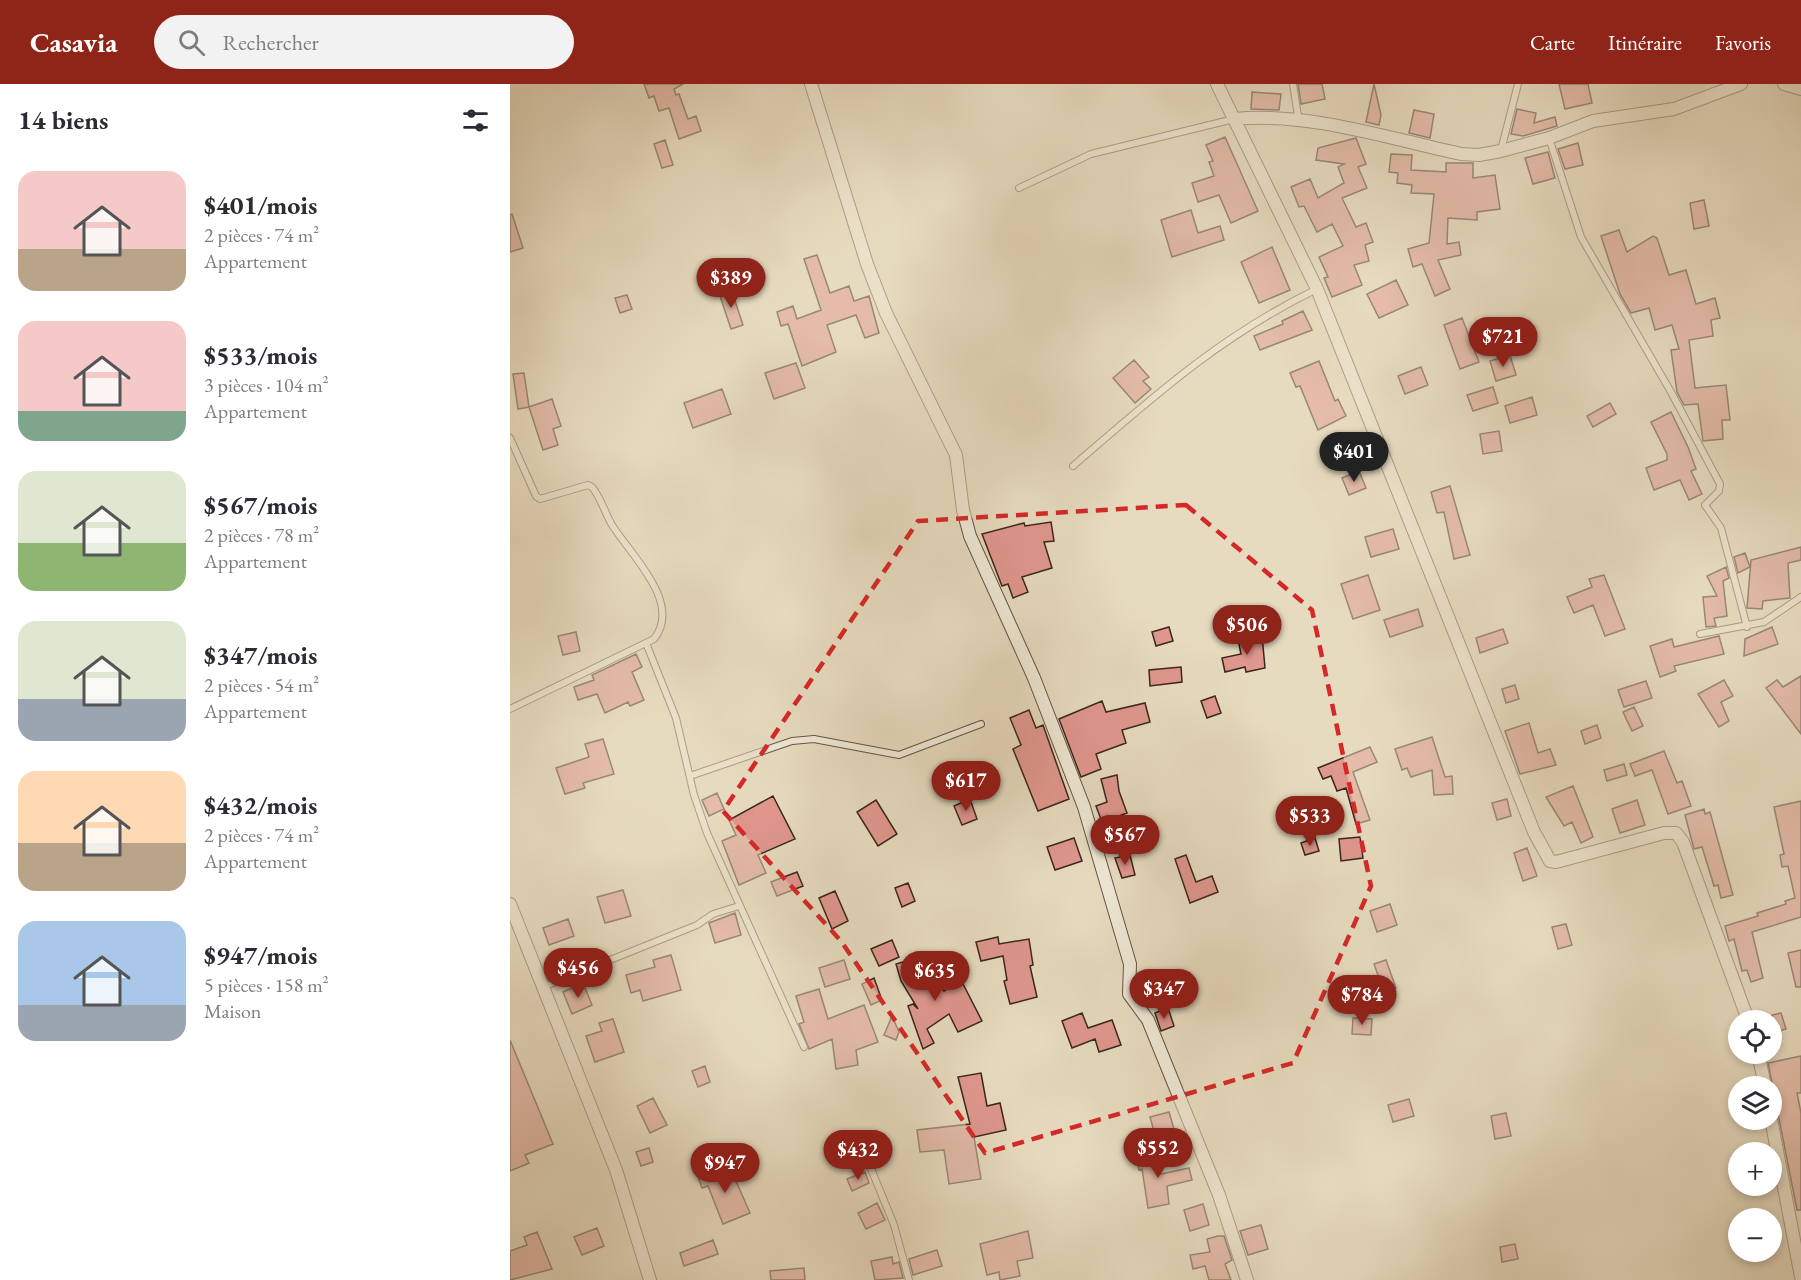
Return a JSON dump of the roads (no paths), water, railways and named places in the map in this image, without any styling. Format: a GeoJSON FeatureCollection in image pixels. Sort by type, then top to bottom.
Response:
{"type":"FeatureCollection","features":[{"type":"Feature","properties":{"kind":"street"},"geometry":{"type":"LineString","coordinates":[[811,84],[867,264],[886,312],[956,455],[970,536],[1034,678],[1084,807],[1130,964],[1129,994],[1148,1020],[1219,1195],[1247,1280]]}},
{"type":"Feature","properties":{"kind":"street"},"geometry":{"type":"LineString","coordinates":[[1216,84],[1317,289],[1533,832],[1550,861],[1556,862],[1664,833],[1676,833],[1683,842],[1744,1010]]}},
{"type":"Feature","properties":{"kind":"street"},"geometry":{"type":"LineString","coordinates":[[1234,119],[1299,122],[1342,127],[1461,154],[1479,155],[1549,138],[1593,121],[1674,109],[1724,87],[1741,84]]}},
{"type":"Feature","properties":{"kind":"street"},"geometry":{"type":"LineString","coordinates":[[1784,84],[1801,89]]}},
{"type":"Feature","properties":{"kind":"street"},"geometry":{"type":"LineString","coordinates":[[510,904],[616,1170],[651,1280]]}},
{"type":"Feature","properties":{"kind":"street"},"geometry":{"type":"LineString","coordinates":[[1773,1130],[1801,1277]]}},
{"type":"Feature","properties":{"kind":"lane"},"geometry":{"type":"LineString","coordinates":[[1293,84],[1299,122]]}},
{"type":"Feature","properties":{"kind":"lane"},"geometry":{"type":"LineString","coordinates":[[1501,151],[1518,84]]}},
{"type":"Feature","properties":{"kind":"lane"},"geometry":{"type":"LineString","coordinates":[[1019,188],[1091,154],[1234,119]]}},
{"type":"Feature","properties":{"kind":"lane"},"geometry":{"type":"LineString","coordinates":[[1549,138],[1581,237],[1671,392],[1720,484],[1719,491],[1705,505],[1721,528],[1747,627]]}},
{"type":"Feature","properties":{"kind":"lane"},"geometry":{"type":"LineString","coordinates":[[1073,466],[1199,359],[1255,321],[1317,289]]}},
{"type":"Feature","properties":{"kind":"lane"},"geometry":{"type":"LineString","coordinates":[[510,438],[536,496],[540,499],[588,485],[596,492],[611,523],[658,591],[663,617],[660,632],[654,639],[510,709]]}},
{"type":"Feature","properties":{"kind":"lane"},"geometry":{"type":"LineString","coordinates":[[1700,634],[1764,622],[1801,597]]}},
{"type":"Feature","properties":{"kind":"lane"},"geometry":{"type":"LineString","coordinates":[[646,643],[676,718],[707,833],[804,1047]]}},
{"type":"Feature","properties":{"kind":"lane"},"geometry":{"type":"LineString","coordinates":[[690,776],[792,741],[814,739],[899,755],[981,724]]}},
{"type":"Feature","properties":{"kind":"lane"},"geometry":{"type":"LineString","coordinates":[[543,987],[697,925],[713,914],[739,906]]}},
{"type":"Feature","properties":{"kind":"lane"},"geometry":{"type":"LineString","coordinates":[[865,1154],[894,1225],[909,1280]]}}]}
